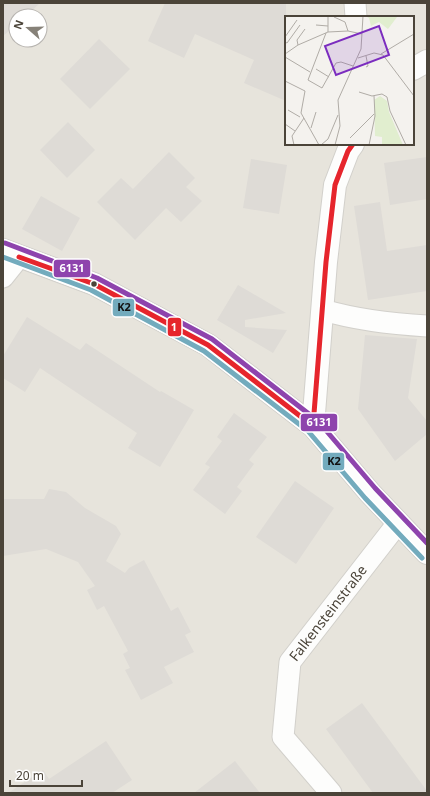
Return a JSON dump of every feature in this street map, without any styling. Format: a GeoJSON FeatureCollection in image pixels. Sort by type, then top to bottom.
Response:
{"type":"FeatureCollection","features":[{"type":"Feature","properties":{"kind":"street"},"geometry":{"type":"LineString","coordinates":[[355,3],[356,16]]}},
{"type":"Feature","properties":{"kind":"street"},"geometry":{"type":"LineString","coordinates":[[414,68],[427,61]]}},
{"type":"Feature","properties":{"kind":"street"},"geometry":{"type":"LineString","coordinates":[[313,426],[326,262],[335,185],[352,145]]}},
{"type":"Feature","properties":{"kind":"street"},"geometry":{"type":"LineString","coordinates":[[3,277],[11,254],[94,284],[208,345],[313,426],[370,493],[427,553]]}},
{"type":"Feature","properties":{"kind":"street"},"geometry":{"type":"LineString","coordinates":[[323,310],[348,317],[402,325],[427,326]]}},
{"type":"Feature","properties":{"kind":"street","name":"Falkensteinstraße"},"geometry":{"type":"LineString","coordinates":[[331,793],[283,737],[290,662],[398,523]]}},
{"type":"Feature","properties":{"kind":"shaded area"},"geometry":{"type":"Polygon","coordinates":[[[3,3],[427,3],[427,793],[3,793],[3,3]]]}},
{"type":"Feature","properties":{"kind":"building"},"geometry":{"type":"Polygon","coordinates":[[[3,3],[40,3],[35,8],[8,8],[8,32],[3,36],[3,3]]]}},
{"type":"Feature","properties":{"kind":"building"},"geometry":{"type":"Polygon","coordinates":[[[165,3],[286,3],[285,101],[244,83],[254,60],[195,34],[184,58],[148,41],[165,3]]]}},
{"type":"Feature","properties":{"kind":"building"},"geometry":{"type":"Polygon","coordinates":[[[99,39],[130,69],[90,109],[60,79],[99,39]]]}},
{"type":"Feature","properties":{"kind":"building"},"geometry":{"type":"Polygon","coordinates":[[[68,122],[95,150],[67,178],[40,150],[68,122]]]}},
{"type":"Feature","properties":{"kind":"building"},"geometry":{"type":"Polygon","coordinates":[[[169,152],[195,178],[186,187],[202,201],[181,222],[166,208],[135,240],[97,202],[121,178],[133,189],[169,152]]]}},
{"type":"Feature","properties":{"kind":"building"},"geometry":{"type":"Polygon","coordinates":[[[427,157],[427,199],[390,205],[384,163],[427,157]]]}},
{"type":"Feature","properties":{"kind":"building"},"geometry":{"type":"Polygon","coordinates":[[[251,159],[287,165],[279,214],[243,208],[251,159]]]}},
{"type":"Feature","properties":{"kind":"building"},"geometry":{"type":"Polygon","coordinates":[[[41,196],[80,218],[62,251],[22,229],[41,196]]]}},
{"type":"Feature","properties":{"kind":"building"},"geometry":{"type":"Polygon","coordinates":[[[380,202],[387,251],[427,245],[427,291],[368,300],[354,206],[380,202]]]}},
{"type":"Feature","properties":{"kind":"building"},"geometry":{"type":"Polygon","coordinates":[[[238,285],[286,313],[245,320],[245,327],[287,330],[273,353],[217,320],[238,285]]]}},
{"type":"Feature","properties":{"kind":"building"},"geometry":{"type":"Polygon","coordinates":[[[27,317],[80,350],[86,343],[160,392],[161,391],[194,410],[160,467],[128,448],[137,433],[40,368],[25,392],[3,378],[3,356],[27,317]]]}},
{"type":"Feature","properties":{"kind":"building"},"geometry":{"type":"Polygon","coordinates":[[[365,335],[417,339],[408,398],[427,421],[427,434],[395,461],[358,409],[365,335]]]}},
{"type":"Feature","properties":{"kind":"building"},"geometry":{"type":"Polygon","coordinates":[[[234,413],[267,437],[249,460],[254,464],[237,487],[242,491],[225,514],[193,490],[210,467],[205,464],[222,441],[217,437],[234,413]]]}},
{"type":"Feature","properties":{"kind":"building"},"geometry":{"type":"Polygon","coordinates":[[[295,481],[334,508],[296,564],[256,537],[295,481]]]}},
{"type":"Feature","properties":{"kind":"building"},"geometry":{"type":"Polygon","coordinates":[[[49,489],[66,492],[85,508],[116,526],[121,534],[106,561],[125,573],[129,568],[144,560],[171,611],[178,607],[191,632],[185,635],[194,652],[164,667],[173,683],[141,700],[125,670],[130,668],[123,654],[128,651],[104,606],[97,610],[87,590],[95,586],[78,562],[46,549],[3,556],[3,499],[44,499],[49,489]]]}},
{"type":"Feature","properties":{"kind":"building"},"geometry":{"type":"Polygon","coordinates":[[[362,703],[427,793],[373,793],[326,729],[362,703]]]}},
{"type":"Feature","properties":{"kind":"building"},"geometry":{"type":"Polygon","coordinates":[[[106,741],[132,780],[112,793],[8,793],[43,770],[49,779],[106,741]]]}},
{"type":"Feature","properties":{"kind":"building"},"geometry":{"type":"Polygon","coordinates":[[[235,761],[260,793],[194,793],[235,761]]]}},
{"type":"Feature","properties":{"kind":"transit line","name":"1"},"geometry":{"type":"LineString","coordinates":[[313,426],[326,262],[335,185],[348,151],[352,145]]}},
{"type":"Feature","properties":{"kind":"transit line","name":"6131"},"geometry":{"type":"LineString","coordinates":[[5,243],[97,278],[212,339],[318,421],[375,488],[427,543]]}},
{"type":"Feature","properties":{"kind":"transit line","name":"K2"},"geometry":{"type":"LineString","coordinates":[[3,257],[91,290],[204,351],[308,431],[365,498],[422,558]]}},
{"type":"Feature","properties":{"kind":"transit line","name":"1"},"geometry":{"type":"LineString","coordinates":[[19,257],[94,284],[208,345],[313,426]]}}]}
